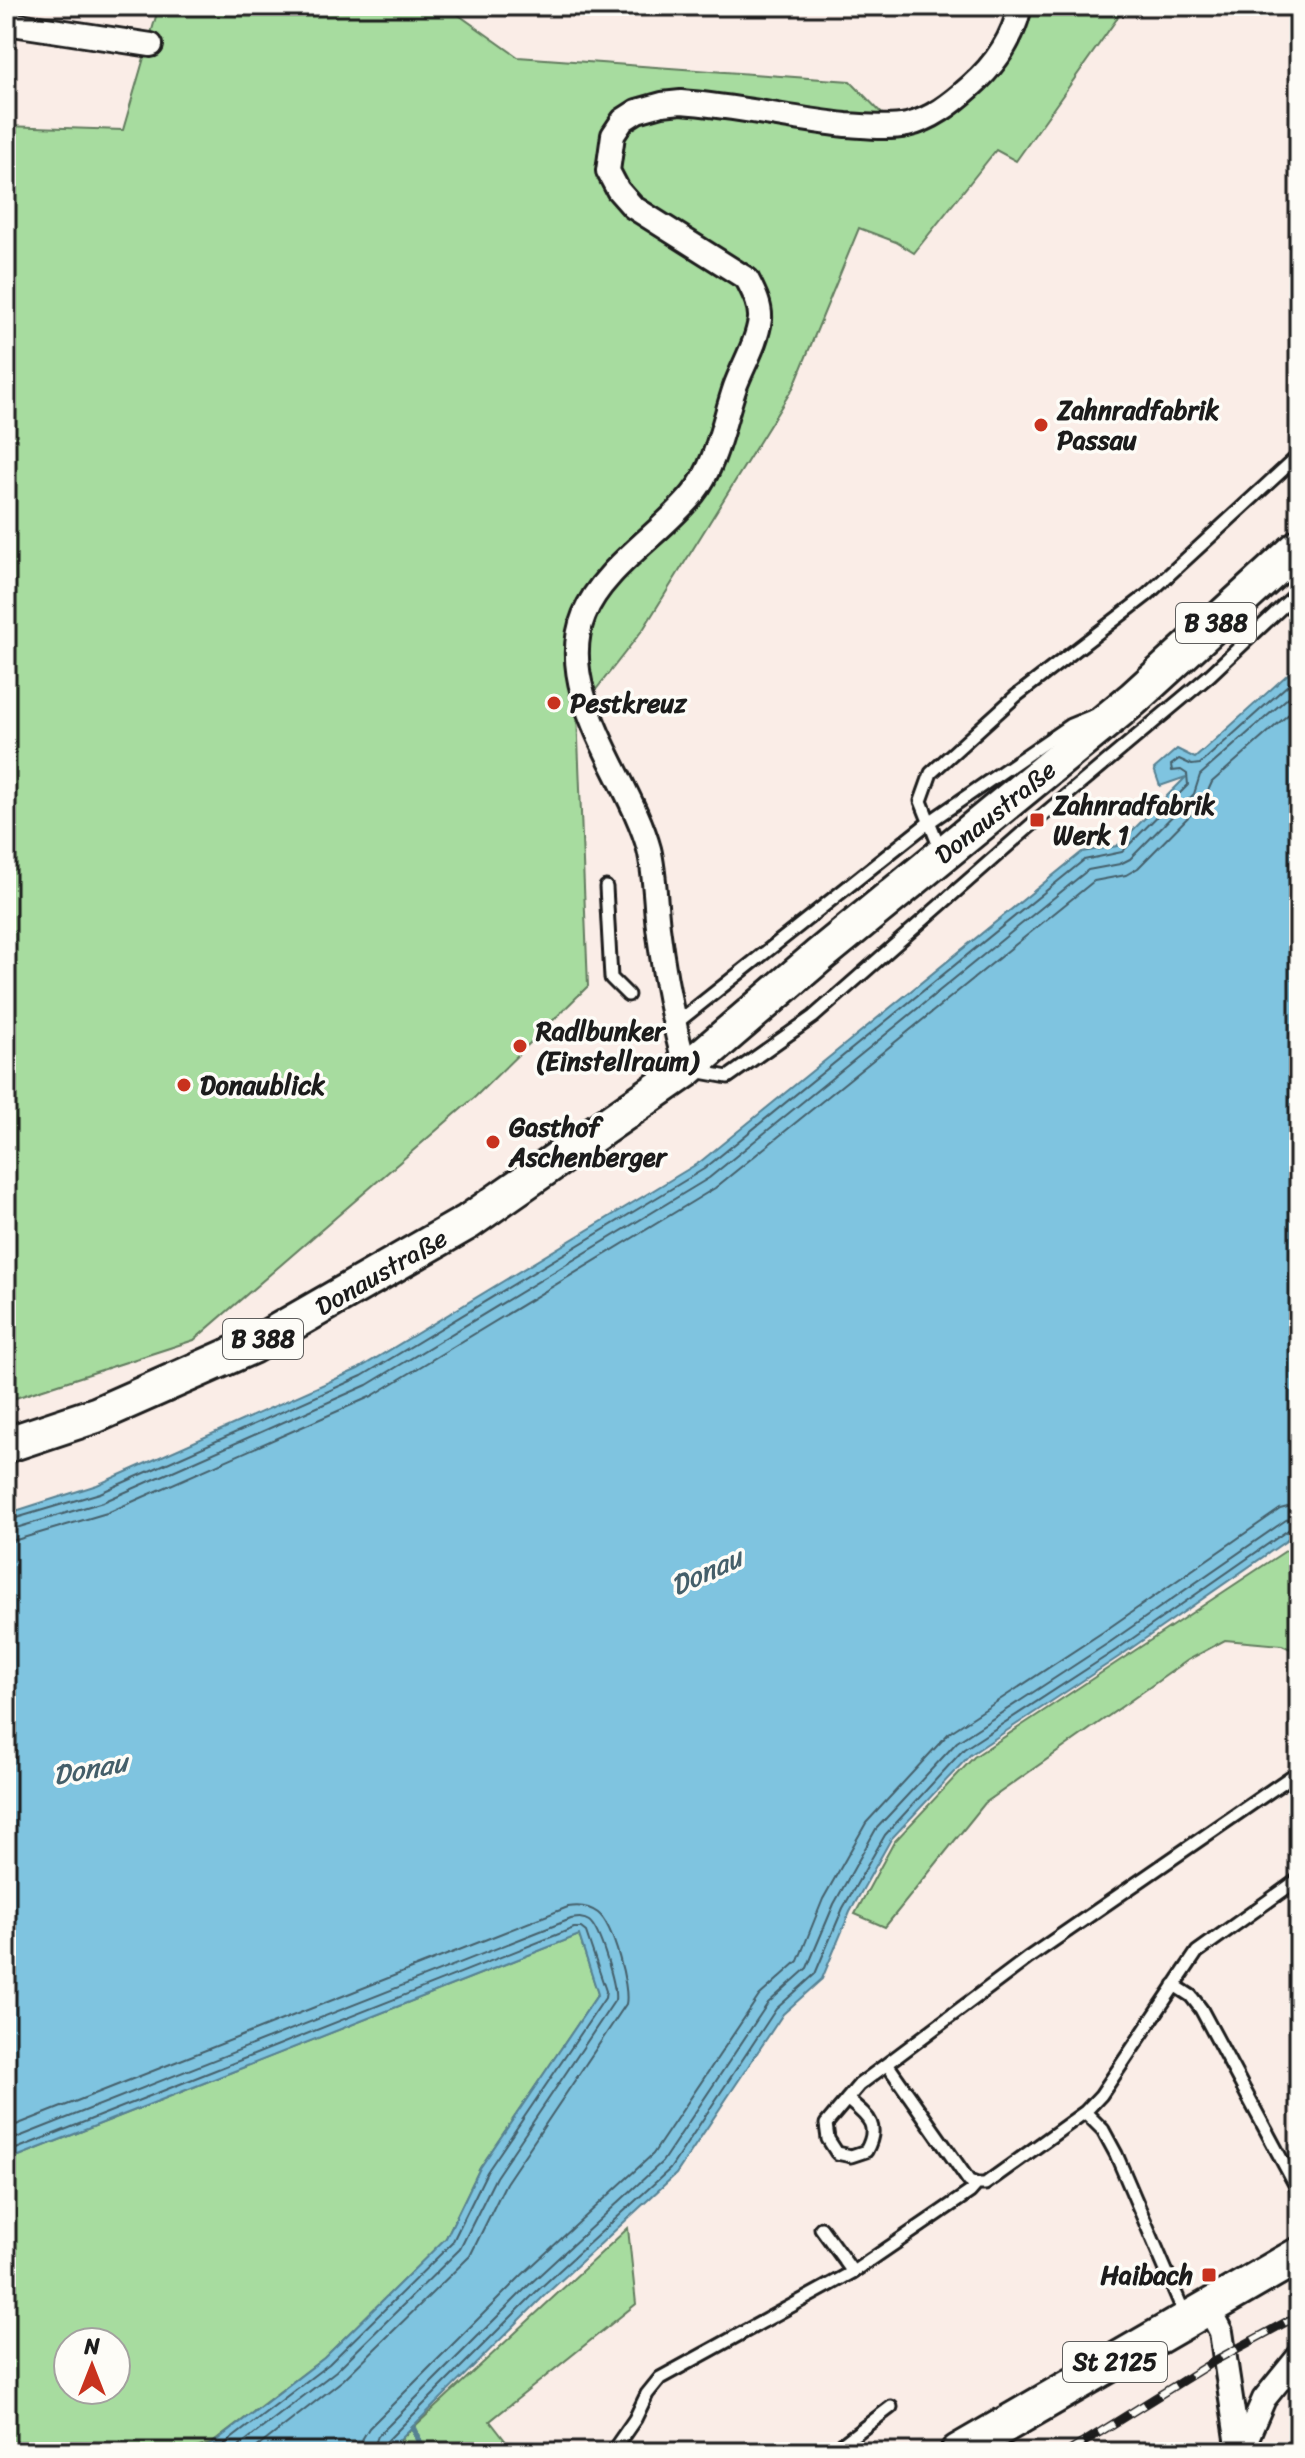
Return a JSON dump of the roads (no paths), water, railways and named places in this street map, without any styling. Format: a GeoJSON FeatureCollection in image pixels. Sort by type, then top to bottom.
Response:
{"type":"FeatureCollection","features":[{"type":"Feature","properties":{"kind":"main road","name":"Donaustraße"},"geometry":{"type":"LineString","coordinates":[[6,1445],[96,1415],[252,1346],[468,1222],[686,1070],[1133,699],[1299,547]]}},
{"type":"Feature","properties":{"kind":"main road","name":"St 2125"},"geometry":{"type":"LineString","coordinates":[[958,2452],[1299,2255]]}},
{"type":"Feature","properties":{"kind":"street"},"geometry":{"type":"LineString","coordinates":[[686,1070],[666,991],[649,850],[587,704],[578,671],[578,640],[583,615],[599,589],[694,492],[709,468],[755,340],[760,316],[756,297],[747,279],[633,207],[618,190],[608,171],[613,135],[623,120],[637,111],[681,102],[806,121],[858,126],[905,125],[932,116],[986,73],[1004,50],[1016,25],[1020,6]]}},
{"type":"Feature","properties":{"kind":"street"},"geometry":{"type":"LineString","coordinates":[[6,23],[151,45]]}},
{"type":"Feature","properties":{"kind":"street"},"geometry":{"type":"LineString","coordinates":[[1198,2313],[1221,2332],[1240,2452]]}},
{"type":"Feature","properties":{"kind":"street"},"geometry":{"type":"LineString","coordinates":[[1240,2452],[1264,2399],[1299,2356]]}},
{"type":"Feature","properties":{"kind":"lane"},"geometry":{"type":"LineString","coordinates":[[942,855],[921,801],[931,773],[1016,696],[1147,595],[1299,455]]}},
{"type":"Feature","properties":{"kind":"lane","name":"Donaustraße"},"geometry":{"type":"LineString","coordinates":[[686,1070],[728,1077],[813,1017],[1037,820],[1210,675],[1299,591]]}},
{"type":"Feature","properties":{"kind":"lane"},"geometry":{"type":"LineString","coordinates":[[674,1025],[928,823],[1070,725],[1133,699]]}},
{"type":"Feature","properties":{"kind":"lane"},"geometry":{"type":"LineString","coordinates":[[606,887],[611,978],[628,995]]}},
{"type":"Feature","properties":{"kind":"lane"},"geometry":{"type":"LineString","coordinates":[[847,2099],[872,2124],[873,2139],[866,2151],[851,2156],[837,2153],[828,2139],[826,2124],[847,2099],[859,2085],[1028,1958],[1295,1774],[1299,1781]]}},
{"type":"Feature","properties":{"kind":"lane"},"geometry":{"type":"LineString","coordinates":[[887,2064],[969,2181],[985,2184],[1085,2112],[1101,2095],[1197,1952],[1299,1879]]}},
{"type":"Feature","properties":{"kind":"lane"},"geometry":{"type":"LineString","coordinates":[[1174,1985],[1191,1996],[1201,2009],[1299,2192]]}},
{"type":"Feature","properties":{"kind":"lane"},"geometry":{"type":"LineString","coordinates":[[1085,2112],[1103,2130],[1198,2313]]}},
{"type":"Feature","properties":{"kind":"lane"},"geometry":{"type":"LineString","coordinates":[[612,2452],[660,2378],[853,2272],[970,2192],[977,2184]]}},
{"type":"Feature","properties":{"kind":"lane"},"geometry":{"type":"LineString","coordinates":[[821,2228],[853,2272]]}},
{"type":"Feature","properties":{"kind":"lane"},"geometry":{"type":"LineString","coordinates":[[832,2452],[891,2407]]}},
{"type":"Feature","properties":{"kind":"water","name":"Donau"},"geometry":{"type":"Polygon","coordinates":[[[1299,664],[1299,1532],[970,1755],[891,1839],[850,1912],[822,1979],[783,2014],[676,2174],[543,2297],[387,2452],[195,2452],[212,2444],[324,2358],[446,2238],[480,2168],[598,1994],[579,1935],[6,2161],[6,1514],[97,1485],[358,1369],[700,1162],[1082,852],[1117,846],[1186,777],[1160,786],[1154,769],[1177,749],[1195,758],[1299,664]]]}},
{"type":"Feature","properties":{"kind":"waterway","name":"Haibach"},"geometry":{"type":"LineString","coordinates":[[413,2428],[425,2452]]}},
{"type":"Feature","properties":{"kind":"railway"},"geometry":{"type":"LineString","coordinates":[[1068,2452],[1216,2360],[1299,2315]]}},
{"type":"Feature","properties":{"kind":"place","name":"Zahnradfabrik Passau"},"geometry":{"type":"Point","coordinates":[1041,425]}},
{"type":"Feature","properties":{"kind":"place","name":"Pestkreuz"},"geometry":{"type":"Point","coordinates":[554,703]}},
{"type":"Feature","properties":{"kind":"place","name":"Zahnradfabrik Werk 1"},"geometry":{"type":"Point","coordinates":[1037,820]}},
{"type":"Feature","properties":{"kind":"place","name":"Radlbunker (Einstellraum)"},"geometry":{"type":"Point","coordinates":[520,1046]}},
{"type":"Feature","properties":{"kind":"place","name":"Donaublick"},"geometry":{"type":"Point","coordinates":[184,1085]}},
{"type":"Feature","properties":{"kind":"place","name":"Gasthof Aschenberger"},"geometry":{"type":"Point","coordinates":[493,1142]}},
{"type":"Feature","properties":{"kind":"place","name":"Haibach"},"geometry":{"type":"Point","coordinates":[1209,2275]}}]}
